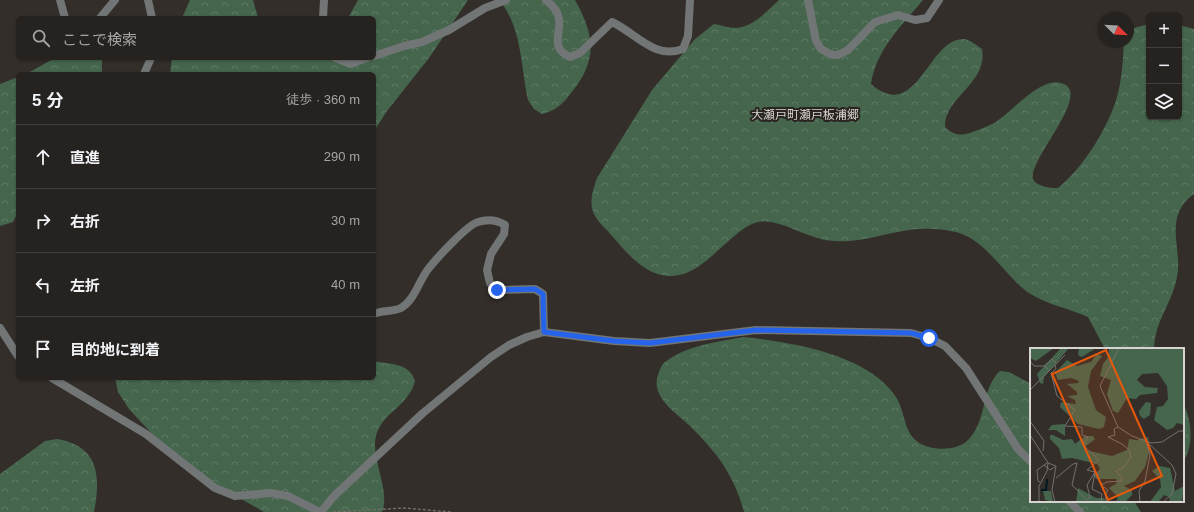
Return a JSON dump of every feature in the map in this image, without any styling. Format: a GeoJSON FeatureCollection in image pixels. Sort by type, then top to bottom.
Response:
{"type":"FeatureCollection","features":[{"type":"Feature","properties":{"kind":"street"},"geometry":{"type":"LineString","coordinates":[[60,0],[64,16]]}},
{"type":"Feature","properties":{"kind":"street"},"geometry":{"type":"LineString","coordinates":[[102,16],[115,0]]}},
{"type":"Feature","properties":{"kind":"street"},"geometry":{"type":"LineString","coordinates":[[148,0],[152,16]]}},
{"type":"Feature","properties":{"kind":"street"},"geometry":{"type":"LineString","coordinates":[[323,16],[324,0]]}},
{"type":"Feature","properties":{"kind":"street"},"geometry":{"type":"LineString","coordinates":[[376,55],[422,42],[449,30],[485,8],[506,0]]}},
{"type":"Feature","properties":{"kind":"street"},"geometry":{"type":"LineString","coordinates":[[546,0],[554,7],[559,16],[557,40],[564,55],[570,58],[580,53],[612,22],[626,29],[639,42],[664,52],[674,52],[683,49],[688,36],[690,0]]}},
{"type":"Feature","properties":{"kind":"street"},"geometry":{"type":"LineString","coordinates":[[808,0],[816,41],[821,49],[827,53],[838,55],[852,47],[874,22],[898,15],[915,20],[927,18],[939,0]]}},
{"type":"Feature","properties":{"kind":"street"},"geometry":{"type":"LineString","coordinates":[[145,72],[151,60]]}},
{"type":"Feature","properties":{"kind":"street"},"geometry":{"type":"LineString","coordinates":[[341,60],[350,64],[361,60]]}},
{"type":"Feature","properties":{"kind":"street"},"geometry":{"type":"LineString","coordinates":[[376,313],[400,308],[413,296],[428,269],[445,249],[478,222],[497,220],[504,225],[504,234],[492,254],[487,270],[490,283],[497,290],[535,289],[543,294],[544,332]]}},
{"type":"Feature","properties":{"kind":"street"},"geometry":{"type":"LineString","coordinates":[[0,328],[16,353]]}},
{"type":"Feature","properties":{"kind":"street"},"geometry":{"type":"LineString","coordinates":[[55,380],[146,434],[215,488],[235,496],[271,493],[288,496],[320,512],[334,496],[423,413],[491,357],[509,345],[544,332],[614,341],[650,343],[756,330],[911,333],[929,338],[945,346],[966,368],[1018,449],[1030,461]]}},
{"type":"Feature","properties":{"kind":"street"},"geometry":{"type":"LineString","coordinates":[[1070,502],[1080,512]]}},
{"type":"Feature","properties":{"kind":"path"},"geometry":{"type":"LineString","coordinates":[[333,512],[404,508],[451,512]]}},
{"type":"Feature","properties":{"kind":"green space"},"geometry":{"type":"Polygon","coordinates":[[[190,0],[253,0],[257,16],[183,16],[190,0]]]}},
{"type":"Feature","properties":{"kind":"green space"},"geometry":{"type":"Polygon","coordinates":[[[358,0],[468,0],[429,58],[387,111],[376,128],[376,72],[170,72],[172,60],[376,60],[376,16],[349,16],[358,0]]]}},
{"type":"Feature","properties":{"kind":"green space"},"geometry":{"type":"Polygon","coordinates":[[[499,0],[575,0],[582,13],[587,25],[591,48],[586,70],[580,81],[562,104],[551,111],[542,114],[534,109],[528,100],[520,48],[507,10],[499,0]]]}},
{"type":"Feature","properties":{"kind":"green space"},"geometry":{"type":"Polygon","coordinates":[[[779,0],[923,0],[884,49],[878,60],[871,84],[887,94],[900,94],[911,87],[940,52],[951,43],[963,39],[972,42],[982,49],[982,61],[979,72],[951,107],[947,116],[945,127],[953,133],[961,134],[969,133],[992,124],[1044,85],[1061,83],[1069,89],[1070,99],[1066,112],[1034,170],[1033,179],[1037,184],[1051,188],[1058,188],[1076,170],[1094,147],[1108,121],[1119,90],[1124,48],[1134,48],[1134,28],[1146,25],[1146,120],[1182,120],[1182,26],[1194,29],[1194,194],[1184,203],[1176,223],[1178,255],[1177,277],[1175,287],[1157,329],[1154,348],[1104,348],[1088,317],[1043,301],[1029,293],[974,240],[963,234],[951,231],[915,229],[860,240],[834,241],[814,237],[776,223],[758,222],[741,230],[705,262],[686,273],[674,276],[664,276],[654,273],[636,261],[601,224],[593,212],[592,197],[597,178],[652,90],[695,39],[714,24],[736,28],[748,25],[759,18],[779,0]]]}},
{"type":"Feature","properties":{"kind":"green space"},"geometry":{"type":"Polygon","coordinates":[[[51,60],[102,60],[102,72],[30,72],[51,60]]]}},
{"type":"Feature","properties":{"kind":"green space"},"geometry":{"type":"Polygon","coordinates":[[[16,78],[16,216],[13,222],[0,226],[0,84],[16,78]]]}},
{"type":"Feature","properties":{"kind":"green space"},"geometry":{"type":"Polygon","coordinates":[[[743,337],[783,342],[848,360],[867,370],[883,382],[896,397],[908,429],[915,440],[926,446],[939,449],[959,446],[969,439],[979,423],[987,395],[994,378],[1000,371],[1009,372],[1030,383],[1030,502],[1135,502],[1141,512],[744,512],[740,498],[728,472],[720,460],[710,447],[667,405],[658,391],[658,375],[660,368],[666,361],[694,347],[743,337]]]}},
{"type":"Feature","properties":{"kind":"green space"},"geometry":{"type":"Polygon","coordinates":[[[376,361],[404,367],[412,375],[415,381],[406,398],[381,425],[377,433],[375,451],[383,487],[384,504],[382,512],[264,512],[217,485],[167,450],[129,409],[118,392],[115,380],[376,380],[376,361]]]}},
{"type":"Feature","properties":{"kind":"green space"},"geometry":{"type":"Polygon","coordinates":[[[1184,405],[1190,425],[1190,441],[1187,456],[1184,460],[1184,405]]]}},
{"type":"Feature","properties":{"kind":"green space"},"geometry":{"type":"Polygon","coordinates":[[[57,439],[81,448],[89,456],[94,465],[97,486],[94,512],[0,512],[0,474],[45,441],[57,439]]]}},
{"type":"Feature","properties":{"kind":"district","name":"大瀬戸町瀬戸板浦郷"},"geometry":{"type":"Point","coordinates":[805,115]}},
{"type":"Feature","properties":{"kind":"route"},"geometry":{"type":"LineString","coordinates":[[497,290],[518,291],[535,289],[543,294],[544,332],[614,341],[650,343],[756,330],[911,333],[929,338]]}}]}
